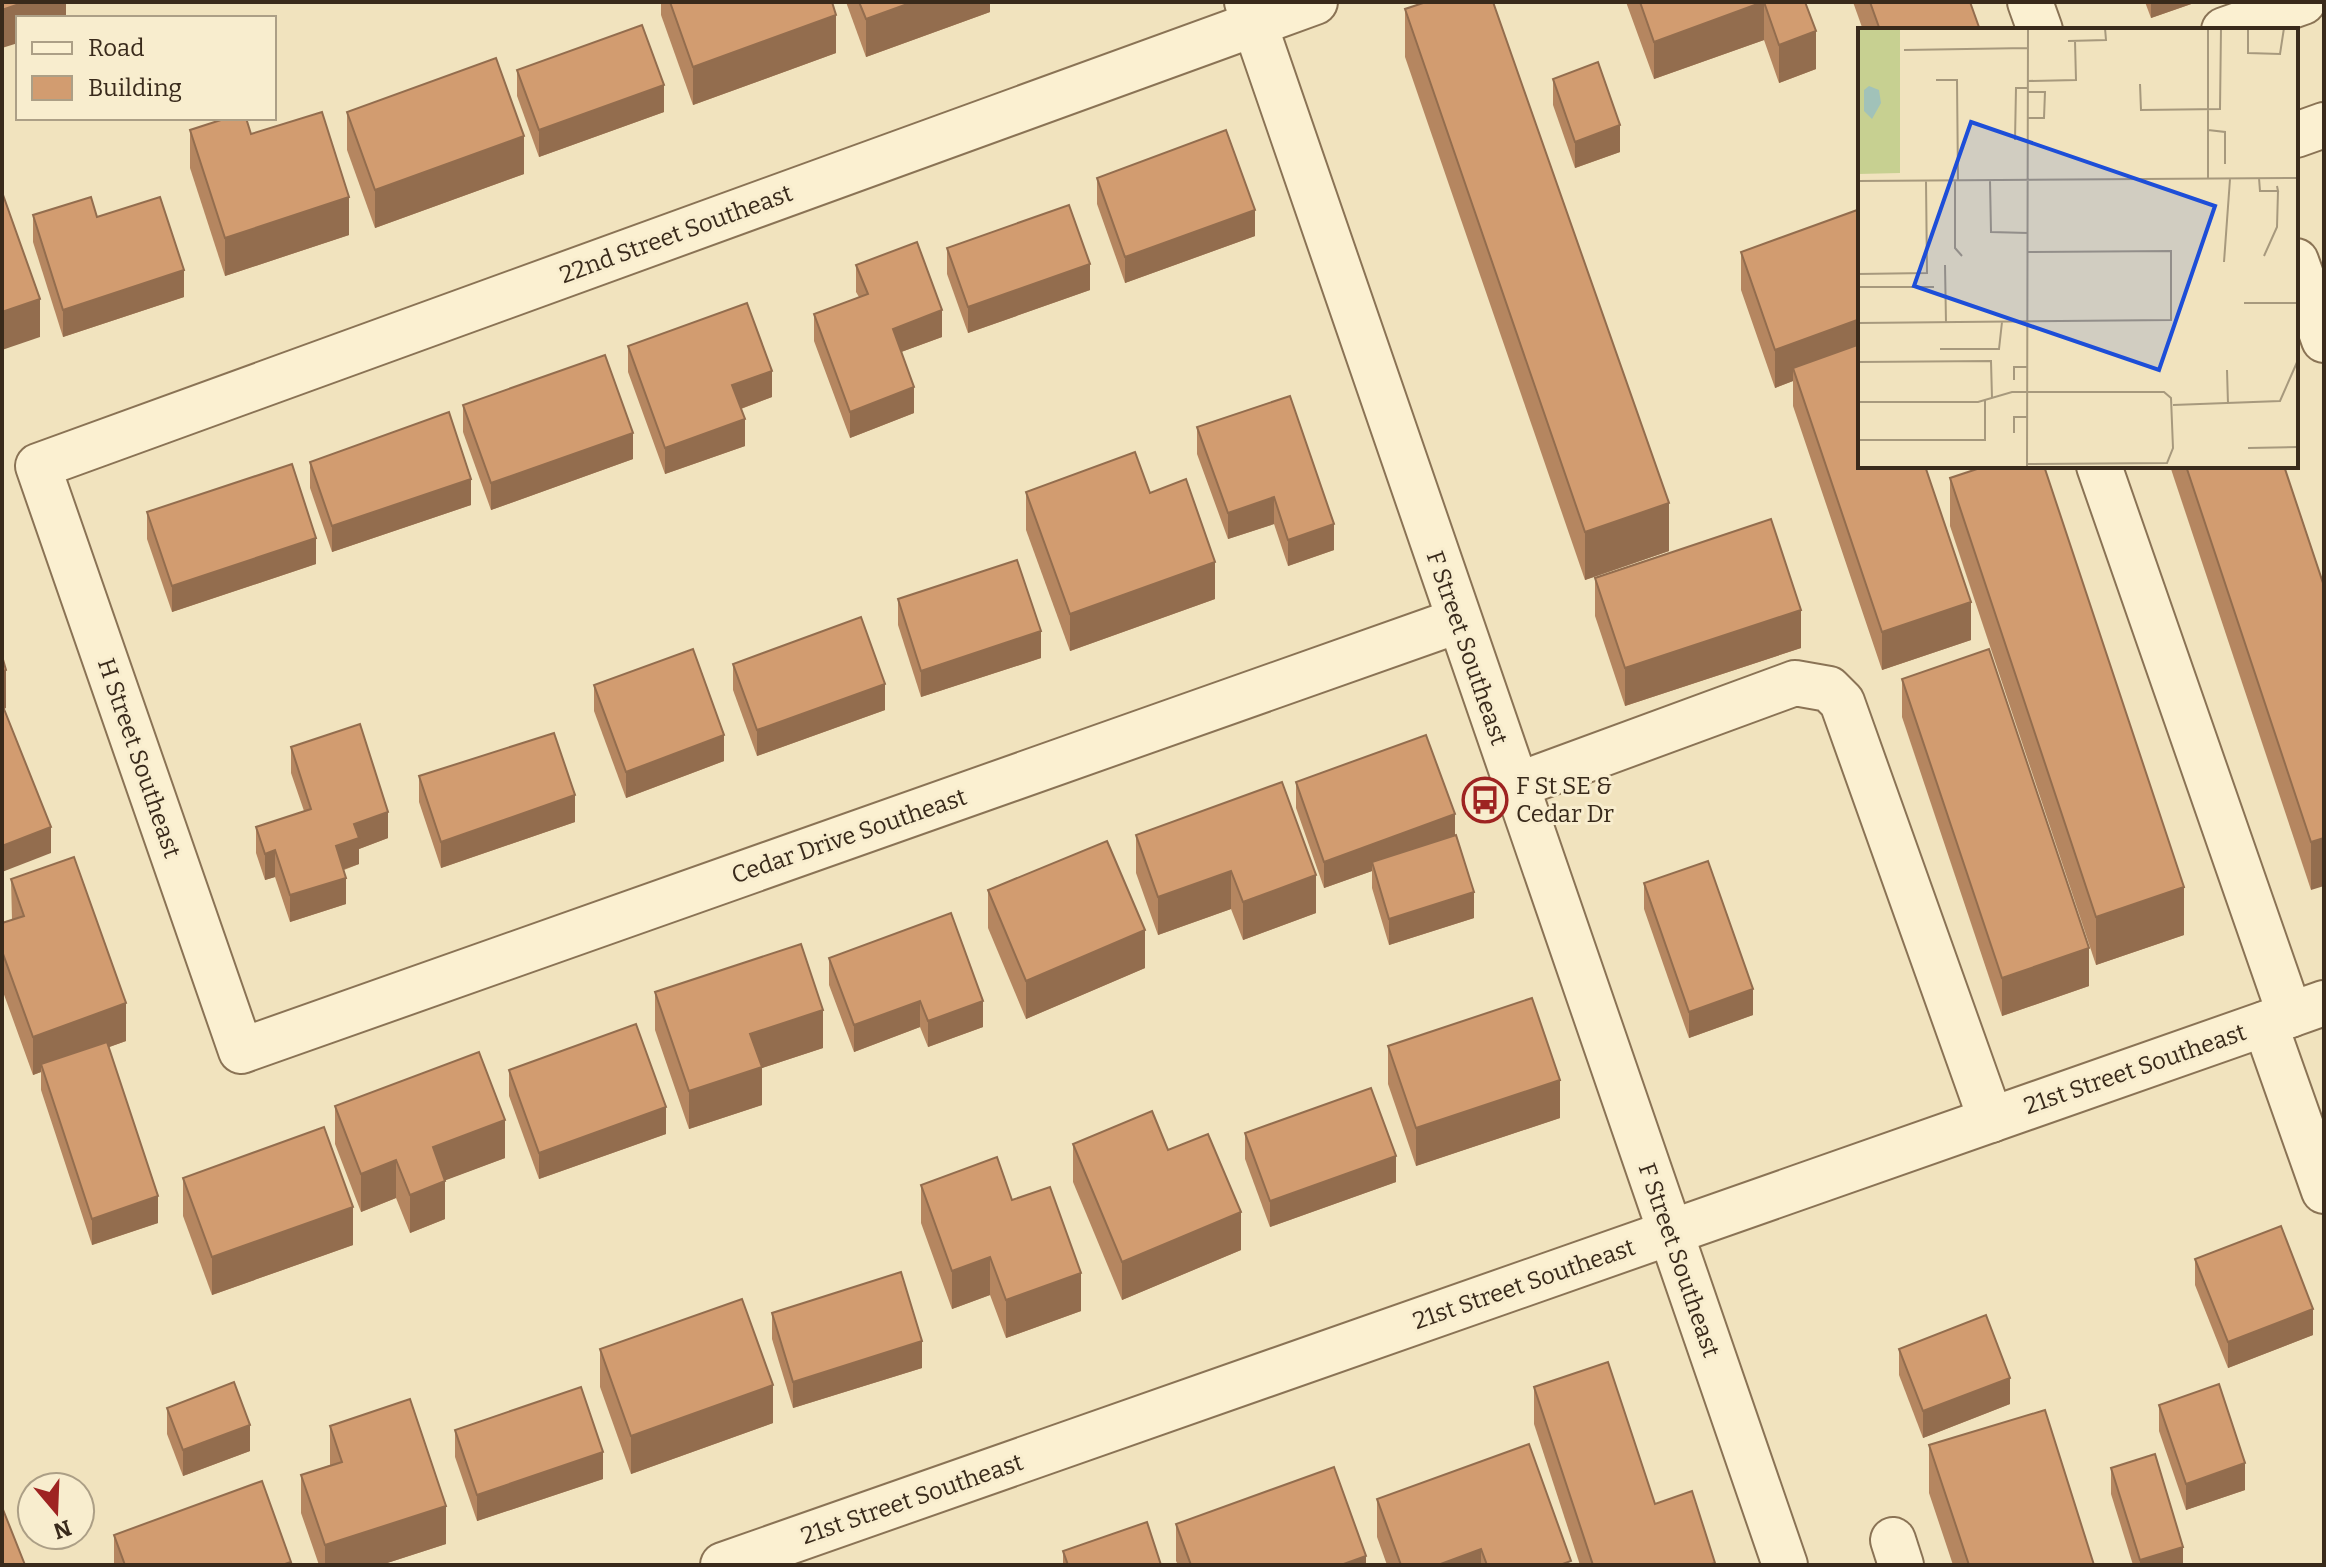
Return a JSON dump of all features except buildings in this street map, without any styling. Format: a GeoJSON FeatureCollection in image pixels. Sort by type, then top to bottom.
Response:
{"type":"FeatureCollection","features":[{"type":"Feature","properties":{"kind":"street","name":"22nd Street Southeast"},"geometry":{"type":"LineString","coordinates":[[38,466],[1250,13],[1315,2]]}},
{"type":"Feature","properties":{"kind":"street"},"geometry":{"type":"LineString","coordinates":[[2030,2],[2039,28]]}},
{"type":"Feature","properties":{"kind":"street"},"geometry":{"type":"LineString","coordinates":[[2230,28],[2303,2]]}},
{"type":"Feature","properties":{"kind":"street","name":"F Street Southeast"},"geometry":{"type":"LineString","coordinates":[[1250,13],[1457,621],[1785,1565]]}},
{"type":"Feature","properties":{"kind":"street"},"geometry":{"type":"LineString","coordinates":[[2298,134],[2324,125]]}},
{"type":"Feature","properties":{"kind":"street"},"geometry":{"type":"LineString","coordinates":[[2298,267],[2324,340]]}},
{"type":"Feature","properties":{"kind":"street","name":"H Street Southeast"},"geometry":{"type":"LineString","coordinates":[[38,466],[241,1051]]}},
{"type":"Feature","properties":{"kind":"street"},"geometry":{"type":"LineString","coordinates":[[2100,468],[2293,1014],[2324,1191]]}},
{"type":"Feature","properties":{"kind":"street","name":"Cedar Drive Southeast"},"geometry":{"type":"LineString","coordinates":[[241,1051],[1457,621]]}},
{"type":"Feature","properties":{"kind":"street"},"geometry":{"type":"LineString","coordinates":[[1515,786],[1795,683],[1829,689],[1842,702],[1991,1120]]}},
{"type":"Feature","properties":{"kind":"street","name":"21st Street Southeast"},"geometry":{"type":"LineString","coordinates":[[723,1565],[2293,1014]]}},
{"type":"Feature","properties":{"kind":"place","name":"F St SE & Cedar Dr"},"geometry":{"type":"Point","coordinates":[1485,800]}}]}
